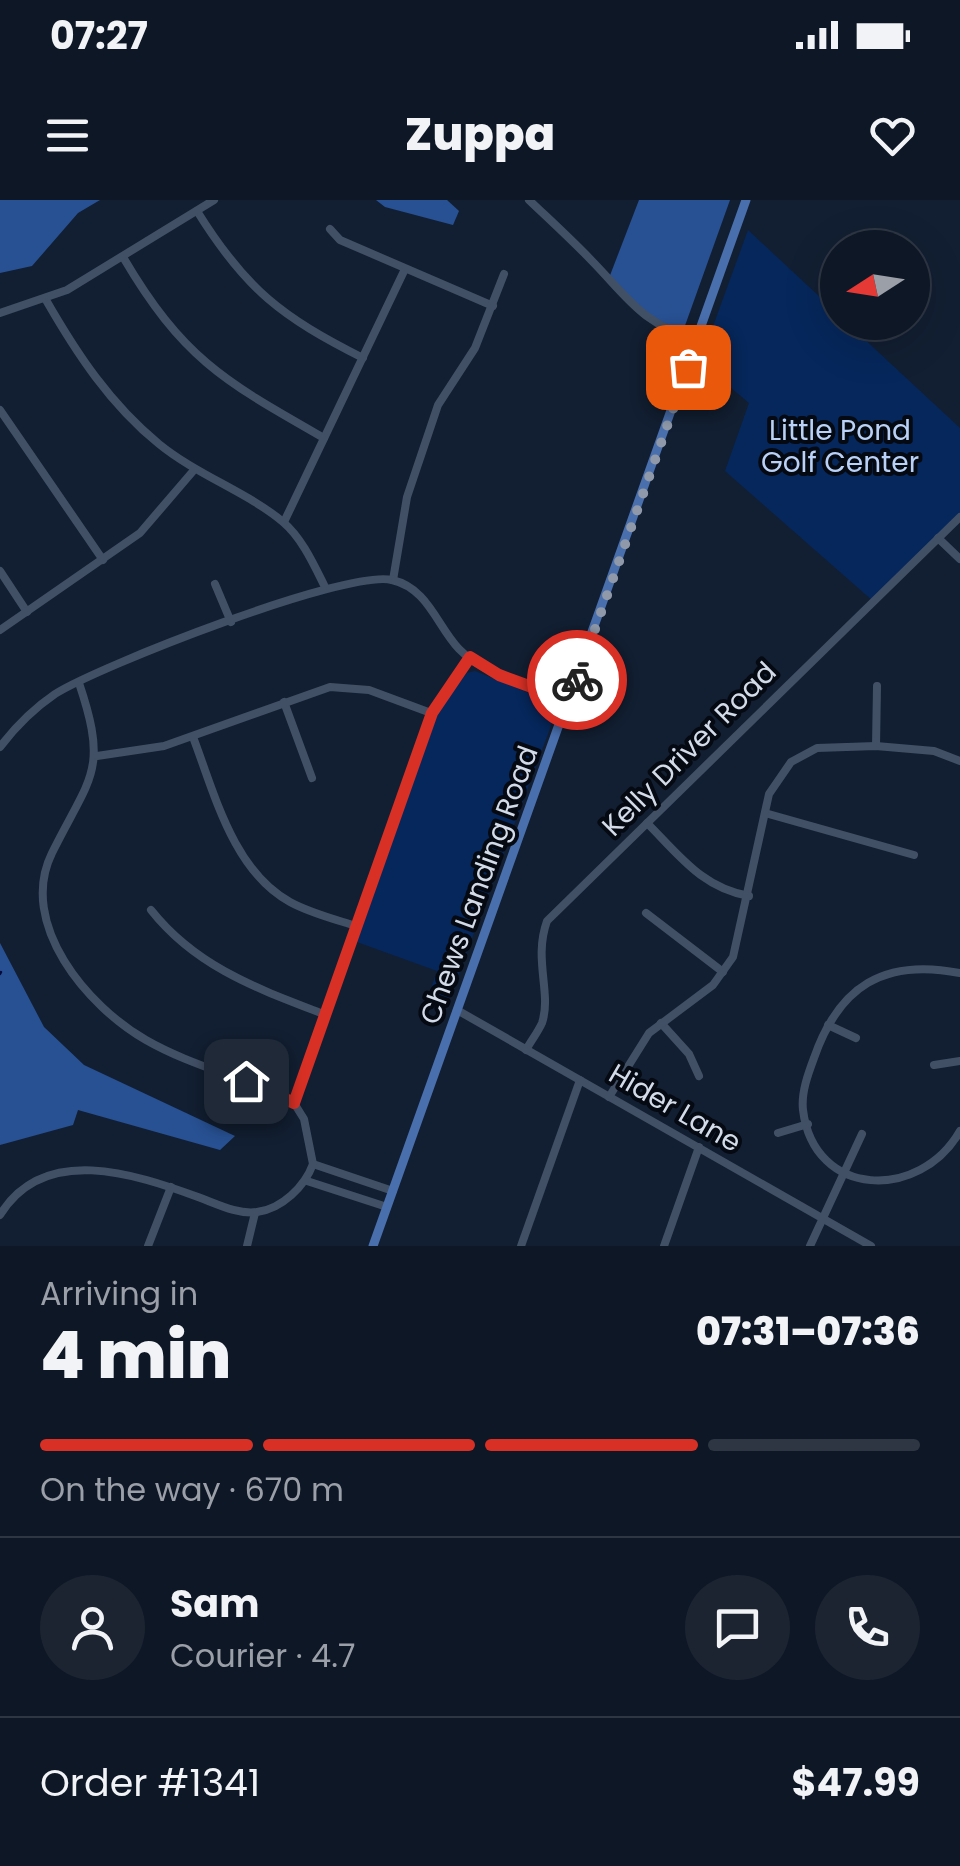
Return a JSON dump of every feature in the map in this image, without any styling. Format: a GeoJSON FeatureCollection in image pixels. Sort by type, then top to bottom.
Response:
{"type":"FeatureCollection","features":[{"type":"Feature","properties":{"kind":"main road","name":"Chews Landing Road"},"geometry":{"type":"LineString","coordinates":[[374,1246],[746,200]]}},
{"type":"Feature","properties":{"kind":"street"},"geometry":{"type":"LineString","coordinates":[[0,313],[46,300],[214,200]]}},
{"type":"Feature","properties":{"kind":"street"},"geometry":{"type":"LineString","coordinates":[[530,200],[630,305],[662,330],[697,340]]}},
{"type":"Feature","properties":{"kind":"street"},"geometry":{"type":"LineString","coordinates":[[197,211],[268,303],[292,322],[363,358]]}},
{"type":"Feature","properties":{"kind":"street"},"geometry":{"type":"LineString","coordinates":[[330,229],[340,240],[493,306]]}},
{"type":"Feature","properties":{"kind":"street"},"geometry":{"type":"LineString","coordinates":[[123,257],[172,332],[206,365],[259,403],[324,438]]}},
{"type":"Feature","properties":{"kind":"street"},"geometry":{"type":"LineString","coordinates":[[284,522],[405,269]]}},
{"type":"Feature","properties":{"kind":"street"},"geometry":{"type":"LineString","coordinates":[[394,580],[407,497],[438,405],[475,348],[504,274]]}},
{"type":"Feature","properties":{"kind":"street"},"geometry":{"type":"LineString","coordinates":[[46,300],[94,377],[158,443],[194,470],[284,522],[310,556],[325,587]]}},
{"type":"Feature","properties":{"kind":"street"},"geometry":{"type":"LineString","coordinates":[[0,410],[103,560]]}},
{"type":"Feature","properties":{"kind":"street"},"geometry":{"type":"LineString","coordinates":[[0,630],[140,533],[194,470]]}},
{"type":"Feature","properties":{"kind":"street","name":"Kelly Driver Road"},"geometry":{"type":"LineString","coordinates":[[526,1050],[542,1024],[538,962],[547,921],[960,516]]}},
{"type":"Feature","properties":{"kind":"street"},"geometry":{"type":"LineString","coordinates":[[938,538],[960,559]]}},
{"type":"Feature","properties":{"kind":"street"},"geometry":{"type":"LineString","coordinates":[[0,571],[27,612]]}},
{"type":"Feature","properties":{"kind":"street"},"geometry":{"type":"LineString","coordinates":[[0,747],[36,708],[79,683],[325,587],[356,580],[394,580],[418,593],[470,657],[499,675],[570,701]]}},
{"type":"Feature","properties":{"kind":"street"},"geometry":{"type":"LineString","coordinates":[[215,584],[231,622]]}},
{"type":"Feature","properties":{"kind":"street"},"geometry":{"type":"LineString","coordinates":[[294,1103],[432,713],[470,657]]}},
{"type":"Feature","properties":{"kind":"street"},"geometry":{"type":"LineString","coordinates":[[0,1214],[30,1184],[67,1172],[110,1170],[255,1213],[275,1206],[307,1181],[313,1164],[304,1118],[294,1103],[146,1040],[89,992],[57,950],[43,906],[49,858],[90,785],[96,756],[79,683]]}},
{"type":"Feature","properties":{"kind":"street"},"geometry":{"type":"LineString","coordinates":[[876,746],[877,686]]}},
{"type":"Feature","properties":{"kind":"street"},"geometry":{"type":"LineString","coordinates":[[96,756],[137,752],[193,736],[313,690],[369,690],[432,713]]}},
{"type":"Feature","properties":{"kind":"street"},"geometry":{"type":"LineString","coordinates":[[284,702],[312,778]]}},
{"type":"Feature","properties":{"kind":"street"},"geometry":{"type":"LineString","coordinates":[[0,727],[8,736]]}},
{"type":"Feature","properties":{"kind":"street"},"geometry":{"type":"LineString","coordinates":[[193,736],[242,854],[264,883],[289,902],[356,926]]}},
{"type":"Feature","properties":{"kind":"street"},"geometry":{"type":"LineString","coordinates":[[609,1097],[634,1055],[660,1023],[713,986],[724,972],[742,930],[765,813],[778,775],[803,752],[876,746],[934,751],[960,760]]}},
{"type":"Feature","properties":{"kind":"street"},"geometry":{"type":"LineString","coordinates":[[765,813],[914,855]]}},
{"type":"Feature","properties":{"kind":"street"},"geometry":{"type":"LineString","coordinates":[[647,823],[702,879],[715,888],[749,896]]}},
{"type":"Feature","properties":{"kind":"street"},"geometry":{"type":"LineString","coordinates":[[151,910],[173,938],[208,964],[245,984],[326,1015]]}},
{"type":"Feature","properties":{"kind":"street"},"geometry":{"type":"LineString","coordinates":[[646,913],[724,972]]}},
{"type":"Feature","properties":{"kind":"street"},"geometry":{"type":"LineString","coordinates":[[960,974],[915,968],[885,974],[858,987],[828,1026],[806,1082],[803,1110],[821,1153],[842,1172],[868,1180],[900,1181],[934,1164],[960,1131]]}},
{"type":"Feature","properties":{"kind":"street","name":"Hider Lane"},"geometry":{"type":"LineString","coordinates":[[457,1010],[871,1246]]}},
{"type":"Feature","properties":{"kind":"street"},"geometry":{"type":"LineString","coordinates":[[660,1023],[689,1054],[699,1076]]}},
{"type":"Feature","properties":{"kind":"street"},"geometry":{"type":"LineString","coordinates":[[828,1026],[856,1038]]}},
{"type":"Feature","properties":{"kind":"street"},"geometry":{"type":"LineString","coordinates":[[934,1065],[960,1061]]}},
{"type":"Feature","properties":{"kind":"street"},"geometry":{"type":"LineString","coordinates":[[521,1246],[580,1080]]}},
{"type":"Feature","properties":{"kind":"street"},"geometry":{"type":"LineString","coordinates":[[778,1132],[808,1124]]}},
{"type":"Feature","properties":{"kind":"street"},"geometry":{"type":"LineString","coordinates":[[810,1246],[820,1216],[862,1134]]}},
{"type":"Feature","properties":{"kind":"street"},"geometry":{"type":"LineString","coordinates":[[664,1246],[699,1148]]}},
{"type":"Feature","properties":{"kind":"street"},"geometry":{"type":"LineString","coordinates":[[313,1164],[393,1191]]}},
{"type":"Feature","properties":{"kind":"street"},"geometry":{"type":"LineString","coordinates":[[307,1181],[388,1207]]}},
{"type":"Feature","properties":{"kind":"street"},"geometry":{"type":"LineString","coordinates":[[148,1246],[171,1187]]}},
{"type":"Feature","properties":{"kind":"street"},"geometry":{"type":"LineString","coordinates":[[247,1246],[255,1213]]}},
{"type":"Feature","properties":{"kind":"green space","name":"Little Pond Golf Center"},"geometry":{"type":"Polygon","coordinates":[[[748,230],[820,297],[820,340],[865,340],[960,428],[960,515],[873,601],[725,471],[749,403],[700,362],[748,230]]]}},
{"type":"Feature","properties":{"kind":"green space"},"geometry":{"type":"Polygon","coordinates":[[[475,671],[551,702],[555,715],[451,995],[445,1002],[428,997],[437,971],[357,942],[439,709],[467,673],[475,671]]]}},
{"type":"Feature","properties":{"kind":"shaded area"},"geometry":{"type":"Polygon","coordinates":[[[0,200],[100,200],[78,213],[32,266],[0,273],[0,200]]]}},
{"type":"Feature","properties":{"kind":"shaded area"},"geometry":{"type":"Polygon","coordinates":[[[376,200],[447,200],[459,211],[453,225],[385,207],[376,200]]]}},
{"type":"Feature","properties":{"kind":"shaded area"},"geometry":{"type":"Polygon","coordinates":[[[639,200],[730,200],[682,334],[649,322],[609,278],[639,200]]]}},
{"type":"Feature","properties":{"kind":"shaded area"},"geometry":{"type":"Polygon","coordinates":[[[0,943],[44,1027],[84,1065],[235,1136],[220,1150],[78,1110],[73,1125],[0,1145],[0,943]]]}},
{"type":"Feature","properties":{"kind":"way so far"},"geometry":{"type":"LineString","coordinates":[[577,680],[688,367]]}},
{"type":"Feature","properties":{"kind":"route"},"geometry":{"type":"LineString","coordinates":[[246,1081],[294,1103],[432,713],[470,657],[499,675],[570,701],[577,680]]}}]}
